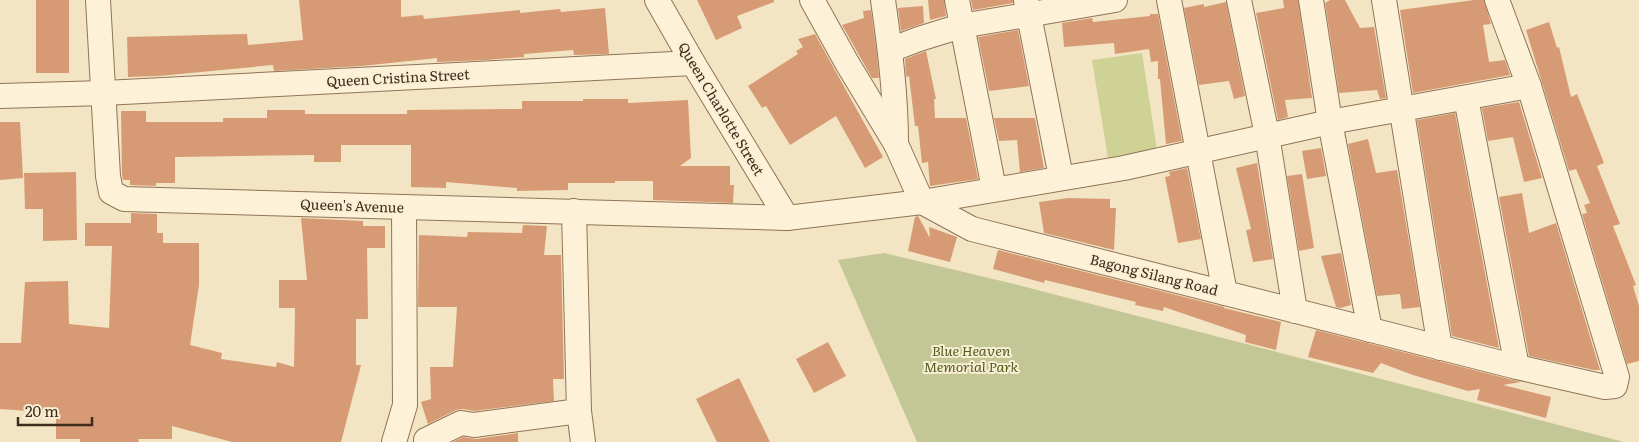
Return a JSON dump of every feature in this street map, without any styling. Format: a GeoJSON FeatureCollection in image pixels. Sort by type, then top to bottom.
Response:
{"type":"FeatureCollection","features":[{"type":"Feature","properties":{"kind":"street","name":"Queen's Avenue"},"geometry":{"type":"LineString","coordinates":[[98,0],[108,176],[111,192],[124,199],[787,218],[922,202],[1061,177],[1124,168],[1330,122],[1529,86]]}},
{"type":"Feature","properties":{"kind":"street","name":"Queen Charlotte Street"},"geometry":{"type":"LineString","coordinates":[[657,0],[692,63],[787,218]]}},
{"type":"Feature","properties":{"kind":"street"},"geometry":{"type":"LineString","coordinates":[[812,0],[847,63],[896,144],[922,202]]}},
{"type":"Feature","properties":{"kind":"street"},"geometry":{"type":"LineString","coordinates":[[883,0],[896,110],[896,144]]}},
{"type":"Feature","properties":{"kind":"street"},"geometry":{"type":"LineString","coordinates":[[957,0],[994,189]]}},
{"type":"Feature","properties":{"kind":"street"},"geometry":{"type":"LineString","coordinates":[[1169,0],[1225,293]]}},
{"type":"Feature","properties":{"kind":"street"},"geometry":{"type":"LineString","coordinates":[[1239,0],[1267,135],[1295,311]]}},
{"type":"Feature","properties":{"kind":"street"},"geometry":{"type":"LineString","coordinates":[[1311,0],[1330,122],[1370,330]]}},
{"type":"Feature","properties":{"kind":"street"},"geometry":{"type":"LineString","coordinates":[[1384,0],[1440,348]]}},
{"type":"Feature","properties":{"kind":"street"},"geometry":{"type":"LineString","coordinates":[[1497,0],[1529,86]]}},
{"type":"Feature","properties":{"kind":"street"},"geometry":{"type":"LineString","coordinates":[[890,50],[919,38],[1027,7],[1101,1]]}},
{"type":"Feature","properties":{"kind":"street"},"geometry":{"type":"LineString","coordinates":[[1027,7],[1061,177]]}},
{"type":"Feature","properties":{"kind":"street","name":"Queen Cristina Street"},"geometry":{"type":"LineString","coordinates":[[0,96],[104,93],[692,63]]}},
{"type":"Feature","properties":{"kind":"street","name":"Bagong Silang Road"},"geometry":{"type":"LineString","coordinates":[[922,202],[972,229],[1517,368],[1605,387],[1615,386],[1617,377],[1529,86]]}},
{"type":"Feature","properties":{"kind":"street"},"geometry":{"type":"LineString","coordinates":[[1466,98],[1517,368]]}},
{"type":"Feature","properties":{"kind":"street"},"geometry":{"type":"LineString","coordinates":[[394,442],[405,405],[404,207]]}},
{"type":"Feature","properties":{"kind":"street"},"geometry":{"type":"LineString","coordinates":[[574,211],[579,411],[583,442]]}},
{"type":"Feature","properties":{"kind":"street"},"geometry":{"type":"LineString","coordinates":[[405,405],[427,441],[461,424],[474,425],[579,411]]}},
{"type":"Feature","properties":{"kind":"green space"},"geometry":{"type":"Polygon","coordinates":[[[1142,53],[1157,150],[1108,158],[1092,60],[1142,53]]]}},
{"type":"Feature","properties":{"kind":"green space","name":"Blue Heaven Memorial Park"},"geometry":{"type":"Polygon","coordinates":[[[884,253],[1014,284],[1624,442],[917,442],[838,260],[884,253]]]}},
{"type":"Feature","properties":{"kind":"building"},"geometry":{"type":"Polygon","coordinates":[[[36,0],[69,0],[69,73],[36,73],[36,0]]]}},
{"type":"Feature","properties":{"kind":"building"},"geometry":{"type":"Polygon","coordinates":[[[299,0],[401,0],[401,17],[423,15],[424,19],[520,10],[520,13],[560,9],[561,12],[605,8],[609,54],[574,55],[573,50],[524,54],[524,57],[486,60],[437,62],[437,58],[362,66],[274,71],[273,65],[159,76],[128,77],[127,37],[247,34],[248,45],[303,40],[299,0]]]}},
{"type":"Feature","properties":{"kind":"building"},"geometry":{"type":"Polygon","coordinates":[[[697,0],[774,0],[774,2],[737,16],[742,28],[716,40],[697,0]]]}},
{"type":"Feature","properties":{"kind":"building"},"geometry":{"type":"Polygon","coordinates":[[[928,0],[944,0],[946,16],[930,20],[928,0]]]}},
{"type":"Feature","properties":{"kind":"building"},"geometry":{"type":"Polygon","coordinates":[[[971,0],[1013,0],[1013,3],[973,10],[971,0]]]}},
{"type":"Feature","properties":{"kind":"building"},"geometry":{"type":"Polygon","coordinates":[[[1283,0],[1298,0],[1312,98],[1285,100],[1288,117],[1278,120],[1256,13],[1284,8],[1283,0]]]}},
{"type":"Feature","properties":{"kind":"building"},"geometry":{"type":"Polygon","coordinates":[[[1330,0],[1345,0],[1360,28],[1374,27],[1386,98],[1380,99],[1377,90],[1339,93],[1325,3],[1330,0]]]}},
{"type":"Feature","properties":{"kind":"building"},"geometry":{"type":"Polygon","coordinates":[[[1484,0],[1491,24],[1483,25],[1489,62],[1505,60],[1510,75],[1413,93],[1400,10],[1484,0]]]}},
{"type":"Feature","properties":{"kind":"building"},"geometry":{"type":"Polygon","coordinates":[[[1226,2],[1245,96],[1234,99],[1229,81],[1199,85],[1184,8],[1204,4],[1204,7],[1226,2]]]}},
{"type":"Feature","properties":{"kind":"building"},"geometry":{"type":"Polygon","coordinates":[[[923,6],[924,23],[901,31],[898,8],[923,6]]]}},
{"type":"Feature","properties":{"kind":"building"},"geometry":{"type":"Polygon","coordinates":[[[871,10],[879,78],[872,78],[842,25],[864,18],[863,11],[871,10]]]}},
{"type":"Feature","properties":{"kind":"building"},"geometry":{"type":"Polygon","coordinates":[[[1150,14],[1158,14],[1182,141],[1166,144],[1160,79],[1158,79],[1158,61],[1151,62],[1149,49],[1115,54],[1114,43],[1064,47],[1062,23],[1092,18],[1093,22],[1150,16],[1150,14]]]}},
{"type":"Feature","properties":{"kind":"building"},"geometry":{"type":"Polygon","coordinates":[[[1549,22],[1557,48],[1559,47],[1571,97],[1577,94],[1604,163],[1597,166],[1620,224],[1613,226],[1636,285],[1633,286],[1639,306],[1639,361],[1627,364],[1582,214],[1587,213],[1584,205],[1590,203],[1576,169],[1569,171],[1526,30],[1549,22]]]}},
{"type":"Feature","properties":{"kind":"building"},"geometry":{"type":"Polygon","coordinates":[[[1018,30],[1029,86],[989,91],[978,37],[1018,30]]]}},
{"type":"Feature","properties":{"kind":"building"},"geometry":{"type":"Polygon","coordinates":[[[815,34],[883,157],[865,168],[836,116],[790,145],[766,106],[762,108],[748,86],[798,54],[796,51],[803,47],[798,39],[815,34]]]}},
{"type":"Feature","properties":{"kind":"building"},"geometry":{"type":"Polygon","coordinates":[[[926,51],[936,99],[934,99],[935,118],[966,118],[978,179],[930,186],[928,162],[922,163],[918,126],[915,126],[909,76],[906,77],[905,59],[926,51]]]}},
{"type":"Feature","properties":{"kind":"building"},"geometry":{"type":"Polygon","coordinates":[[[583,99],[628,99],[628,103],[688,100],[691,158],[680,166],[730,166],[730,185],[734,185],[733,203],[653,200],[653,181],[568,183],[568,190],[517,191],[517,188],[446,182],[446,188],[411,187],[411,145],[341,145],[341,162],[314,162],[314,155],[175,157],[175,183],[156,183],[156,186],[130,185],[130,180],[123,180],[121,111],[146,111],[146,122],[223,122],[223,118],[267,118],[267,110],[305,110],[305,114],[407,114],[407,110],[522,109],[522,101],[583,101],[583,99]]]}},
{"type":"Feature","properties":{"kind":"building"},"geometry":{"type":"Polygon","coordinates":[[[1519,102],[1542,178],[1524,182],[1513,137],[1488,141],[1482,108],[1519,102]]]}},
{"type":"Feature","properties":{"kind":"building"},"geometry":{"type":"Polygon","coordinates":[[[1455,113],[1499,348],[1452,336],[1417,120],[1455,113]]]}},
{"type":"Feature","properties":{"kind":"building"},"geometry":{"type":"Polygon","coordinates":[[[994,118],[1035,118],[1044,168],[1020,172],[1017,140],[999,141],[994,118]]]}},
{"type":"Feature","properties":{"kind":"building"},"geometry":{"type":"Polygon","coordinates":[[[0,122],[20,122],[23,178],[0,180],[0,122]]]}},
{"type":"Feature","properties":{"kind":"building"},"geometry":{"type":"Polygon","coordinates":[[[1368,139],[1376,173],[1397,170],[1420,307],[1402,309],[1400,294],[1377,296],[1348,144],[1368,139]]]}},
{"type":"Feature","properties":{"kind":"building"},"geometry":{"type":"Polygon","coordinates":[[[1321,148],[1326,176],[1307,179],[1302,151],[1321,148]]]}},
{"type":"Feature","properties":{"kind":"building"},"geometry":{"type":"Polygon","coordinates":[[[1257,163],[1273,259],[1253,262],[1246,230],[1251,229],[1236,168],[1257,163]]]}},
{"type":"Feature","properties":{"kind":"building"},"geometry":{"type":"Polygon","coordinates":[[[1187,168],[1201,239],[1178,243],[1165,177],[1170,176],[1169,172],[1187,168]]]}},
{"type":"Feature","properties":{"kind":"building"},"geometry":{"type":"Polygon","coordinates":[[[76,172],[77,240],[43,241],[43,209],[25,209],[24,173],[76,172]]]}},
{"type":"Feature","properties":{"kind":"building"},"geometry":{"type":"Polygon","coordinates":[[[1302,174],[1314,248],[1299,251],[1287,176],[1302,174]]]}},
{"type":"Feature","properties":{"kind":"building"},"geometry":{"type":"Polygon","coordinates":[[[1522,193],[1529,233],[1556,223],[1600,370],[1529,356],[1499,197],[1522,193]]]}},
{"type":"Feature","properties":{"kind":"building"},"geometry":{"type":"Polygon","coordinates":[[[1068,198],[1110,199],[1110,208],[1116,208],[1114,250],[1044,233],[1039,202],[1068,198]]]}},
{"type":"Feature","properties":{"kind":"building"},"geometry":{"type":"Polygon","coordinates":[[[131,213],[157,214],[157,233],[163,233],[163,243],[199,243],[199,285],[190,345],[222,353],[221,359],[276,367],[277,362],[294,367],[295,308],[279,308],[279,280],[307,280],[301,218],[363,221],[363,226],[385,226],[385,248],[367,248],[368,319],[356,319],[356,365],[361,365],[341,442],[232,442],[172,426],[172,439],[138,439],[139,442],[80,442],[80,439],[56,439],[56,413],[0,409],[0,343],[21,343],[25,282],[68,281],[69,324],[109,328],[112,246],[85,246],[85,223],[131,223],[131,213]]]}},
{"type":"Feature","properties":{"kind":"building"},"geometry":{"type":"Polygon","coordinates":[[[918,216],[930,238],[929,227],[957,237],[950,262],[908,251],[915,217],[918,216]]]}},
{"type":"Feature","properties":{"kind":"building"},"geometry":{"type":"Polygon","coordinates":[[[523,225],[547,226],[544,255],[561,255],[564,379],[553,379],[554,401],[474,411],[456,410],[428,424],[421,402],[431,399],[430,367],[453,367],[457,307],[418,307],[419,235],[467,237],[468,232],[522,233],[523,225]]]}},
{"type":"Feature","properties":{"kind":"building"},"geometry":{"type":"Polygon","coordinates":[[[998,250],[1281,322],[1276,350],[1245,342],[1246,335],[1164,307],[1163,311],[1135,305],[1136,302],[1045,280],[1044,283],[993,269],[998,250]]]}},
{"type":"Feature","properties":{"kind":"building"},"geometry":{"type":"Polygon","coordinates":[[[1341,253],[1351,305],[1340,308],[1336,307],[1321,256],[1341,253]]]}},
{"type":"Feature","properties":{"kind":"building"},"geometry":{"type":"Polygon","coordinates":[[[1316,330],[1521,382],[1503,385],[1551,397],[1546,418],[1477,400],[1480,389],[1468,391],[1413,375],[1381,363],[1373,373],[1308,357],[1316,330]]]}},
{"type":"Feature","properties":{"kind":"building"},"geometry":{"type":"Polygon","coordinates":[[[828,342],[846,376],[814,393],[796,359],[828,342]]]}},
{"type":"Feature","properties":{"kind":"building"},"geometry":{"type":"Polygon","coordinates":[[[739,378],[770,442],[717,442],[696,399],[739,378]]]}},
{"type":"Feature","properties":{"kind":"building"},"geometry":{"type":"Polygon","coordinates":[[[518,433],[518,442],[453,442],[463,437],[476,439],[518,433]]]}}]}
